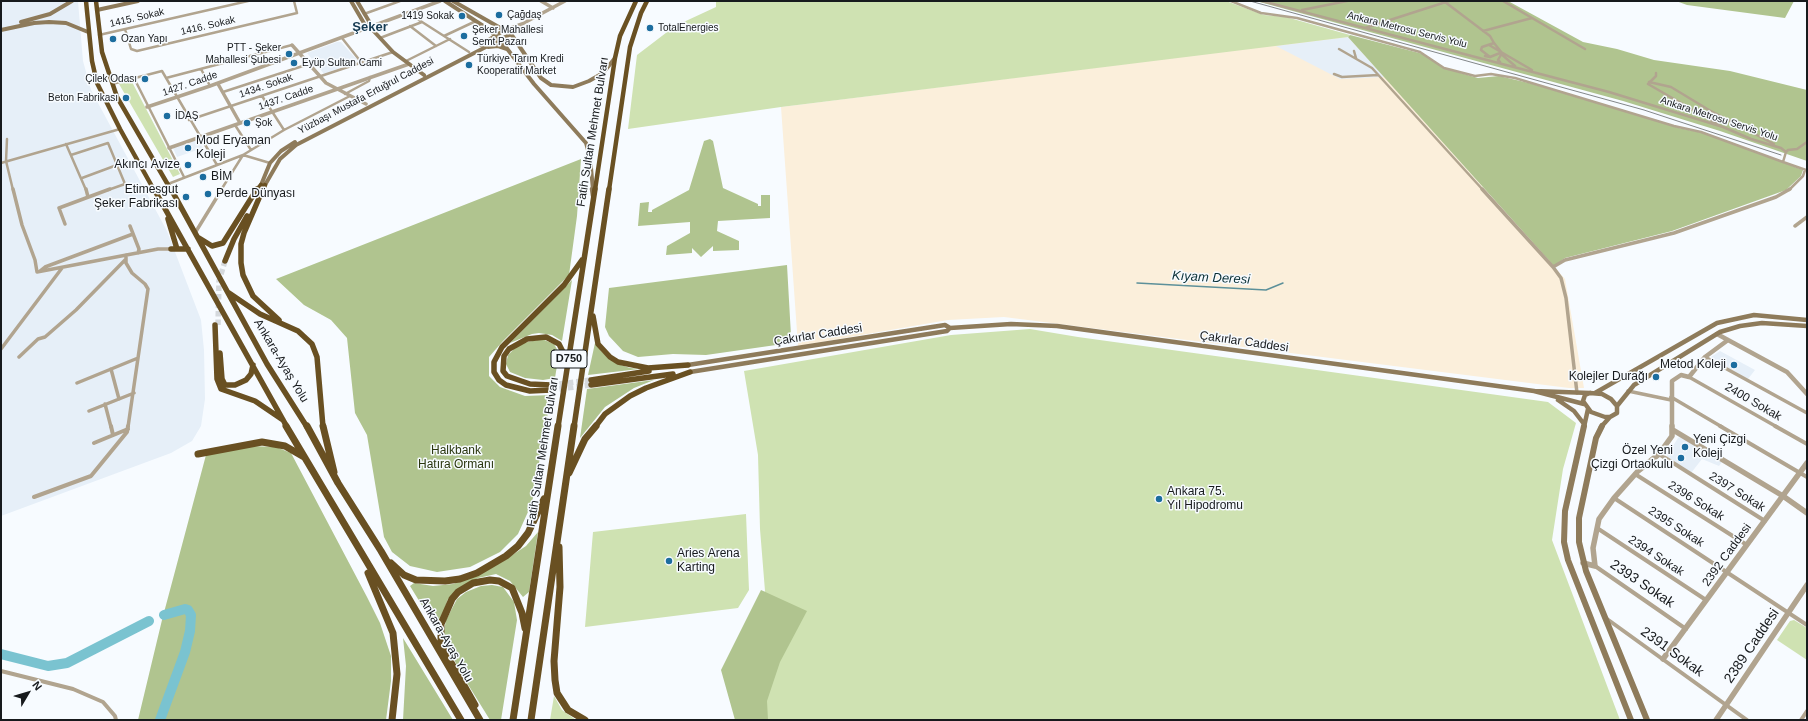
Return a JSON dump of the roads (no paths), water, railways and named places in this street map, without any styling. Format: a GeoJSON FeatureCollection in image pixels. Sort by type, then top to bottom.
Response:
{"type":"FeatureCollection","features":[{"type":"Feature","properties":{"kind":"highway","name":"Ankara-Ayaş Yolu"},"geometry":{"type":"LineString","coordinates":[[86,1],[88,32],[97,83],[120,129],[304,457],[358,550],[461,720]]}},
{"type":"Feature","properties":{"kind":"highway","name":"Fatih Sultan Mehmet Bulvarı"},"geometry":{"type":"LineString","coordinates":[[513,720],[615,58],[620,36],[636,1]]}},
{"type":"Feature","properties":{"kind":"highway","name":"Fatih Sultan Mehmet Bulvarı"},"geometry":{"type":"LineString","coordinates":[[531,720],[630,47],[641,13],[648,1]]}},
{"type":"Feature","properties":{"kind":"highway","name":"Ankara-Ayaş Yolu"},"geometry":{"type":"LineString","coordinates":[[97,6],[102,52],[117,97],[168,184],[274,374],[299,412],[338,483],[381,551],[480,720]]}},
{"type":"Feature","properties":{"kind":"highway"},"geometry":{"type":"LineString","coordinates":[[196,235],[212,246],[223,243],[228,238],[251,197],[263,185]]}},
{"type":"Feature","properties":{"kind":"highway"},"geometry":{"type":"LineString","coordinates":[[224,262],[230,240],[263,185]]}},
{"type":"Feature","properties":{"kind":"highway"},"geometry":{"type":"LineString","coordinates":[[263,185],[241,244],[243,275],[247,287],[260,305],[285,325]]}},
{"type":"Feature","properties":{"kind":"highway"},"geometry":{"type":"LineString","coordinates":[[165,208],[174,249],[188,250]]}},
{"type":"Feature","properties":{"kind":"highway"},"geometry":{"type":"LineString","coordinates":[[568,362],[559,344],[546,338],[527,338],[509,349],[504,356],[503,371],[507,376],[530,384],[551,388],[530,391],[506,385],[499,380],[494,372],[494,362],[502,347],[564,285],[584,256]]}},
{"type":"Feature","properties":{"kind":"highway"},"geometry":{"type":"LineString","coordinates":[[227,291],[250,309],[305,335],[315,349],[323,427],[338,483]]}},
{"type":"Feature","properties":{"kind":"highway"},"geometry":{"type":"LineString","coordinates":[[592,307],[595,337],[598,344],[610,357],[627,365],[637,367],[689,369]]}},
{"type":"Feature","properties":{"kind":"highway"},"geometry":{"type":"LineString","coordinates":[[253,365],[251,374],[246,380],[235,385],[224,384],[222,379],[216,325],[218,384],[224,390],[252,400],[285,421]]}},
{"type":"Feature","properties":{"kind":"highway"},"geometry":{"type":"LineString","coordinates":[[591,382],[689,369]]}},
{"type":"Feature","properties":{"kind":"highway"},"geometry":{"type":"LineString","coordinates":[[565,481],[585,439],[605,414],[630,396],[689,369]]}},
{"type":"Feature","properties":{"kind":"highway"},"geometry":{"type":"LineString","coordinates":[[198,454],[262,442],[285,446],[304,457]]}},
{"type":"Feature","properties":{"kind":"highway"},"geometry":{"type":"LineString","coordinates":[[381,551],[396,569],[416,580],[445,581],[460,579],[477,573],[501,559],[518,546],[537,518],[548,488]]}},
{"type":"Feature","properties":{"kind":"highway"},"geometry":{"type":"LineString","coordinates":[[558,530],[560,587],[554,662],[555,680],[557,693],[568,710],[585,720]]}},
{"type":"Feature","properties":{"kind":"highway"},"geometry":{"type":"LineString","coordinates":[[358,550],[383,607],[392,633],[397,674],[392,720]]}},
{"type":"Feature","properties":{"kind":"highway"},"geometry":{"type":"LineString","coordinates":[[484,720],[446,652],[442,641],[441,624],[448,604],[458,592],[474,584],[490,580],[499,581],[512,588],[522,613],[526,635]]}},
{"type":"Feature","properties":{"kind":"main road"},"geometry":{"type":"LineString","coordinates":[[1,28],[43,16],[72,1]]}},
{"type":"Feature","properties":{"kind":"main road"},"geometry":{"type":"LineString","coordinates":[[97,6],[122,1]]}},
{"type":"Feature","properties":{"kind":"main road"},"geometry":{"type":"LineString","coordinates":[[97,6],[138,1]]}},
{"type":"Feature","properties":{"kind":"main road"},"geometry":{"type":"LineString","coordinates":[[351,1],[365,25],[370,27],[393,52],[424,75]]}},
{"type":"Feature","properties":{"kind":"main road"},"geometry":{"type":"LineString","coordinates":[[357,1],[370,23],[370,27]]}},
{"type":"Feature","properties":{"kind":"main road"},"geometry":{"type":"LineString","coordinates":[[445,1],[489,29],[500,39],[534,84],[586,143],[590,157],[593,201]]}},
{"type":"Feature","properties":{"kind":"main road"},"geometry":{"type":"LineString","coordinates":[[454,1],[511,34],[541,78],[546,83],[556,87],[573,86],[589,81],[603,73],[615,58]]}},
{"type":"Feature","properties":{"kind":"main road"},"geometry":{"type":"LineString","coordinates":[[1,28],[49,22],[66,23],[88,32]]}},
{"type":"Feature","properties":{"kind":"main road","name":"Yüzbaşı Mustafa Ertuğrul Caddesi"},"geometry":{"type":"LineString","coordinates":[[263,185],[276,163],[292,148],[368,105],[469,52],[505,30]]}},
{"type":"Feature","properties":{"kind":"main road","name":"Yüzbaşı Mustafa Ertuğrul Caddesi"},"geometry":{"type":"LineString","coordinates":[[263,185],[270,163],[289,145],[511,34]]}},
{"type":"Feature","properties":{"kind":"main road"},"geometry":{"type":"LineString","coordinates":[[483,48],[498,46],[508,49]]}},
{"type":"Feature","properties":{"kind":"main road"},"geometry":{"type":"LineString","coordinates":[[1631,720],[1568,560],[1564,542],[1565,512],[1584,424],[1586,406],[1584,397],[1717,323],[1754,316],[1807,320]]}},
{"type":"Feature","properties":{"kind":"main road"},"geometry":{"type":"LineString","coordinates":[[1647,720],[1583,563],[1579,542],[1579,518],[1596,438],[1602,425],[1610,417],[1617,413],[1617,406],[1634,385],[1717,334],[1740,326],[1762,323],[1807,326]]}},
{"type":"Feature","properties":{"kind":"main road","name":"Çakırlar Caddesi"},"geometry":{"type":"LineString","coordinates":[[689,369],[732,365],[947,331],[950,328],[1011,324],[1057,326],[1534,391],[1593,393]]}},
{"type":"Feature","properties":{"kind":"main road","name":"Çakırlar Caddesi"},"geometry":{"type":"LineString","coordinates":[[689,369],[731,359],[945,325],[950,328]]}},
{"type":"Feature","properties":{"kind":"main road"},"geometry":{"type":"LineString","coordinates":[[731,359],[732,365]]}},
{"type":"Feature","properties":{"kind":"main road","name":"Çakırlar Caddesi"},"geometry":{"type":"LineString","coordinates":[[1534,391],[1586,406],[1600,416],[1610,417]]}},
{"type":"Feature","properties":{"kind":"main road"},"geometry":{"type":"LineString","coordinates":[[1593,393],[1607,396],[1617,406]]}},
{"type":"Feature","properties":{"kind":"main road"},"geometry":{"type":"LineString","coordinates":[[1550,396],[1570,408],[1584,424]]}},
{"type":"Feature","properties":{"kind":"street","name":"1415. Sokak"},"geometry":{"type":"LineString","coordinates":[[99,35],[248,1]]}},
{"type":"Feature","properties":{"kind":"street","name":"1416. Sokak"},"geometry":{"type":"LineString","coordinates":[[125,29],[131,49],[137,51],[297,13],[294,1]]}},
{"type":"Feature","properties":{"kind":"street"},"geometry":{"type":"LineString","coordinates":[[364,14],[400,1]]}},
{"type":"Feature","properties":{"kind":"street","name":"1427. Cadde"},"geometry":{"type":"LineString","coordinates":[[147,107],[218,84],[440,1]]}},
{"type":"Feature","properties":{"kind":"street"},"geometry":{"type":"LineString","coordinates":[[541,1],[553,8]]}},
{"type":"Feature","properties":{"kind":"street"},"geometry":{"type":"LineString","coordinates":[[505,30],[522,24],[566,1]]}},
{"type":"Feature","properties":{"kind":"street","name":"Ankara Metrosu Servis Yolu"},"geometry":{"type":"LineString","coordinates":[[1231,1],[1261,13],[1282,15],[1420,52],[1444,68],[1475,76],[1491,74],[1521,80],[1674,126],[1701,132],[1783,162],[1787,151]]}},
{"type":"Feature","properties":{"kind":"street","name":"Ankara Metrosu Servis Yolu"},"geometry":{"type":"LineString","coordinates":[[1262,1],[1301,10],[1364,28],[1500,61],[1535,73],[1609,92],[1723,127],[1751,139],[1782,148]]}},
{"type":"Feature","properties":{"kind":"street"},"geometry":{"type":"LineString","coordinates":[[1301,10],[1347,1]]}},
{"type":"Feature","properties":{"kind":"street"},"geometry":{"type":"LineString","coordinates":[[1503,1],[1585,49]]}},
{"type":"Feature","properties":{"kind":"street"},"geometry":{"type":"LineString","coordinates":[[1364,28],[1447,2],[1490,36],[1501,54],[1535,73]]}},
{"type":"Feature","properties":{"kind":"street"},"geometry":{"type":"LineString","coordinates":[[408,13],[469,52]]}},
{"type":"Feature","properties":{"kind":"street"},"geometry":{"type":"LineString","coordinates":[[1483,31],[1532,18]]}},
{"type":"Feature","properties":{"kind":"street"},"geometry":{"type":"LineString","coordinates":[[444,36],[476,21]]}},
{"type":"Feature","properties":{"kind":"street"},"geometry":{"type":"LineString","coordinates":[[380,38],[422,22]]}},
{"type":"Feature","properties":{"kind":"street"},"geometry":{"type":"LineString","coordinates":[[511,34],[522,24]]}},
{"type":"Feature","properties":{"kind":"street"},"geometry":{"type":"LineString","coordinates":[[410,26],[436,46]]}},
{"type":"Feature","properties":{"kind":"street"},"geometry":{"type":"LineString","coordinates":[[342,38],[361,62]]}},
{"type":"Feature","properties":{"kind":"street"},"geometry":{"type":"LineString","coordinates":[[407,62],[450,39]]}},
{"type":"Feature","properties":{"kind":"street"},"geometry":{"type":"LineString","coordinates":[[1490,57],[1481,50],[1482,47],[1494,43]]}},
{"type":"Feature","properties":{"kind":"street"},"geometry":{"type":"LineString","coordinates":[[166,78],[292,45],[319,77],[335,89],[368,105]]}},
{"type":"Feature","properties":{"kind":"street"},"geometry":{"type":"LineString","coordinates":[[1489,45],[1517,67]]}},
{"type":"Feature","properties":{"kind":"street"},"geometry":{"type":"LineString","coordinates":[[1339,49],[1372,68],[1553,267],[1561,278],[1566,298],[1577,393]]}},
{"type":"Feature","properties":{"kind":"street"},"geometry":{"type":"LineString","coordinates":[[1354,51],[1356,58]]}},
{"type":"Feature","properties":{"kind":"street","name":"1434. Sokak"},"geometry":{"type":"LineString","coordinates":[[190,120],[393,52]]}},
{"type":"Feature","properties":{"kind":"street"},"geometry":{"type":"LineString","coordinates":[[1490,57],[1501,54]]}},
{"type":"Feature","properties":{"kind":"street"},"geometry":{"type":"LineString","coordinates":[[1473,55],[1490,57],[1500,61],[1501,54]]}},
{"type":"Feature","properties":{"kind":"street","name":"1437. Cadde"},"geometry":{"type":"LineString","coordinates":[[169,148],[370,77],[407,62]]}},
{"type":"Feature","properties":{"kind":"street"},"geometry":{"type":"LineString","coordinates":[[223,92],[309,64]]}},
{"type":"Feature","properties":{"kind":"street"},"geometry":{"type":"LineString","coordinates":[[201,69],[210,86]]}},
{"type":"Feature","properties":{"kind":"street"},"geometry":{"type":"LineString","coordinates":[[112,84],[162,71],[176,98],[216,165]]}},
{"type":"Feature","properties":{"kind":"street"},"geometry":{"type":"LineString","coordinates":[[1648,82],[1656,76],[1656,73]]}},
{"type":"Feature","properties":{"kind":"street"},"geometry":{"type":"LineString","coordinates":[[1334,74],[1342,77],[1378,75]]}},
{"type":"Feature","properties":{"kind":"street"},"geometry":{"type":"LineString","coordinates":[[345,94],[369,81],[370,77]]}},
{"type":"Feature","properties":{"kind":"street"},"geometry":{"type":"LineString","coordinates":[[134,78],[147,107],[184,177]]}},
{"type":"Feature","properties":{"kind":"street"},"geometry":{"type":"LineString","coordinates":[[1648,82],[1648,84],[1723,127]]}},
{"type":"Feature","properties":{"kind":"street"},"geometry":{"type":"LineString","coordinates":[[1648,82],[1671,87],[1709,110],[1787,151],[1797,149],[1807,142]]}},
{"type":"Feature","properties":{"kind":"street"},"geometry":{"type":"LineString","coordinates":[[218,84],[240,123]]}},
{"type":"Feature","properties":{"kind":"street"},"geometry":{"type":"LineString","coordinates":[[262,96],[284,130]]}},
{"type":"Feature","properties":{"kind":"street"},"geometry":{"type":"LineString","coordinates":[[168,184],[243,155],[284,130],[350,96]]}},
{"type":"Feature","properties":{"kind":"street"},"geometry":{"type":"LineString","coordinates":[[235,125],[251,150]]}},
{"type":"Feature","properties":{"kind":"street"},"geometry":{"type":"LineString","coordinates":[[1,163],[120,129]]}},
{"type":"Feature","properties":{"kind":"street"},"geometry":{"type":"LineString","coordinates":[[7,139],[6,161],[22,225],[35,260],[37,272]]}},
{"type":"Feature","properties":{"kind":"street"},"geometry":{"type":"LineString","coordinates":[[65,224],[59,208],[125,184],[108,143],[71,155]]}},
{"type":"Feature","properties":{"kind":"street"},"geometry":{"type":"LineString","coordinates":[[66,144],[82,178],[88,197]]}},
{"type":"Feature","properties":{"kind":"street"},"geometry":{"type":"LineString","coordinates":[[243,155],[270,163]]}},
{"type":"Feature","properties":{"kind":"street"},"geometry":{"type":"LineString","coordinates":[[196,235],[243,155]]}},
{"type":"Feature","properties":{"kind":"street"},"geometry":{"type":"LineString","coordinates":[[1553,267],[1565,260],[1674,233],[1776,197],[1788,191],[1803,176],[1806,170],[1783,162]]}},
{"type":"Feature","properties":{"kind":"street"},"geometry":{"type":"LineString","coordinates":[[82,178],[117,165]]}},
{"type":"Feature","properties":{"kind":"street"},"geometry":{"type":"LineString","coordinates":[[1795,226],[1807,217]]}},
{"type":"Feature","properties":{"kind":"street"},"geometry":{"type":"LineString","coordinates":[[130,226],[139,249],[138,253]]}},
{"type":"Feature","properties":{"kind":"street"},"geometry":{"type":"LineString","coordinates":[[37,272],[45,267],[133,234]]}},
{"type":"Feature","properties":{"kind":"street"},"geometry":{"type":"LineString","coordinates":[[37,272],[126,257],[138,253],[174,249]]}},
{"type":"Feature","properties":{"kind":"street"},"geometry":{"type":"LineString","coordinates":[[19,357],[76,310],[126,257]]}},
{"type":"Feature","properties":{"kind":"street"},"geometry":{"type":"LineString","coordinates":[[34,496],[91,476],[96,472],[128,429],[148,289],[145,284],[132,274],[126,257]]}},
{"type":"Feature","properties":{"kind":"street"},"geometry":{"type":"LineString","coordinates":[[1,349],[62,268]]}},
{"type":"Feature","properties":{"kind":"street"},"geometry":{"type":"LineString","coordinates":[[1717,334],[1785,371],[1807,394]]}},
{"type":"Feature","properties":{"kind":"street"},"geometry":{"type":"LineString","coordinates":[[1595,566],[1593,548],[1599,519],[1614,498],[1635,474],[1658,454],[1672,436],[1671,383],[1673,379],[1681,375],[1689,377],[1705,357],[1728,340]]}},
{"type":"Feature","properties":{"kind":"street"},"geometry":{"type":"LineString","coordinates":[[1705,357],[1807,413]]}},
{"type":"Feature","properties":{"kind":"street"},"geometry":{"type":"LineString","coordinates":[[77,383],[138,358]]}},
{"type":"Feature","properties":{"kind":"street"},"geometry":{"type":"LineString","coordinates":[[111,369],[119,399]]}},
{"type":"Feature","properties":{"kind":"street","name":"2400 Sokak"},"geometry":{"type":"LineString","coordinates":[[1689,377],[1807,444]]}},
{"type":"Feature","properties":{"kind":"street"},"geometry":{"type":"LineString","coordinates":[[1628,391],[1671,398],[1807,477]]}},
{"type":"Feature","properties":{"kind":"street"},"geometry":{"type":"LineString","coordinates":[[90,411],[134,393]]}},
{"type":"Feature","properties":{"kind":"street"},"geometry":{"type":"LineString","coordinates":[[105,404],[113,435]]}},
{"type":"Feature","properties":{"kind":"street"},"geometry":{"type":"LineString","coordinates":[[94,442],[128,429]]}},
{"type":"Feature","properties":{"kind":"street"},"geometry":{"type":"LineString","coordinates":[[1673,430],[1783,496],[1807,513]]}},
{"type":"Feature","properties":{"kind":"street","name":"2397 Sokak"},"geometry":{"type":"LineString","coordinates":[[1658,454],[1765,521]]}},
{"type":"Feature","properties":{"kind":"street","name":"2392 Caddesi"},"geometry":{"type":"LineString","coordinates":[[1663,659],[1807,463]]}},
{"type":"Feature","properties":{"kind":"street","name":"2396 Sokak"},"geometry":{"type":"LineString","coordinates":[[1635,474],[1746,545]]}},
{"type":"Feature","properties":{"kind":"street","name":"2395 Sokak"},"geometry":{"type":"LineString","coordinates":[[1614,498],[1807,625]]}},
{"type":"Feature","properties":{"kind":"street","name":"2394 Sokak"},"geometry":{"type":"LineString","coordinates":[[1596,528],[1706,600]]}},
{"type":"Feature","properties":{"kind":"street","name":"2393 Sokak"},"geometry":{"type":"LineString","coordinates":[[1583,563],[1595,566],[1686,629]]}},
{"type":"Feature","properties":{"kind":"street","name":"2389 Caddesi"},"geometry":{"type":"LineString","coordinates":[[1716,720],[1807,585]]}},
{"type":"Feature","properties":{"kind":"street","name":"2391 Sokak"},"geometry":{"type":"LineString","coordinates":[[1604,617],[1747,720]]}},
{"type":"Feature","properties":{"kind":"street"},"geometry":{"type":"LineString","coordinates":[[1,671],[73,689],[103,702],[115,716],[116,720]]}},
{"type":"Feature","properties":{"kind":"street"},"geometry":{"type":"LineString","coordinates":[[1801,720],[1807,711]]}},
{"type":"Feature","properties":{"kind":"waterway","name":"Kıyam Deresi"},"geometry":{"type":"LineString","coordinates":[[1137,283],[1266,290],[1283,283]]}},
{"type":"Feature","properties":{"kind":"waterway"},"geometry":{"type":"LineString","coordinates":[[160,720],[185,652],[190,631],[191,615],[188,610],[185,609],[164,615]]}},
{"type":"Feature","properties":{"kind":"waterway"},"geometry":{"type":"LineString","coordinates":[[1,654],[48,666],[67,663],[149,621]]}},
{"type":"Feature","properties":{"kind":"tunnel"},"geometry":{"type":"LineString","coordinates":[[218,325],[219,281],[225,261]]}},
{"type":"Feature","properties":{"kind":"tunnel"},"geometry":{"type":"LineString","coordinates":[[551,385],[591,380]]}},
{"type":"Feature","properties":{"kind":"tunnel"},"geometry":{"type":"LineString","coordinates":[[551,390],[591,385]]}},
{"type":"Feature","properties":{"kind":"railway"},"geometry":{"type":"LineString","coordinates":[[1250,1],[1644,110],[1781,155]]}},
{"type":"Feature","properties":{"kind":"place","name":"Çağdaş"},"geometry":{"type":"Point","coordinates":[499,15]}},
{"type":"Feature","properties":{"kind":"place","name":"1419 Sokak"},"geometry":{"type":"Point","coordinates":[462,16]}},
{"type":"Feature","properties":{"kind":"place","name":"TotalEnergies"},"geometry":{"type":"Point","coordinates":[650,28]}},
{"type":"Feature","properties":{"kind":"place","name":"Şeker Mahallesi Semt Pazarı"},"geometry":{"type":"Point","coordinates":[464,36]}},
{"type":"Feature","properties":{"kind":"place","name":"Ozan Yapı"},"geometry":{"type":"Point","coordinates":[113,39]}},
{"type":"Feature","properties":{"kind":"place","name":"PTT - Şeker Mahallesi Şubesi"},"geometry":{"type":"Point","coordinates":[289,54]}},
{"type":"Feature","properties":{"kind":"place","name":"Eyüp Sultan Cami"},"geometry":{"type":"Point","coordinates":[294,63]}},
{"type":"Feature","properties":{"kind":"place","name":"Türkiye Tarım Kredi Kooperatif Market"},"geometry":{"type":"Point","coordinates":[469,65]}},
{"type":"Feature","properties":{"kind":"place","name":"Çilek Odası"},"geometry":{"type":"Point","coordinates":[145,79]}},
{"type":"Feature","properties":{"kind":"place","name":"Beton Fabrikası"},"geometry":{"type":"Point","coordinates":[126,98]}},
{"type":"Feature","properties":{"kind":"place","name":"İDAŞ"},"geometry":{"type":"Point","coordinates":[167,116]}},
{"type":"Feature","properties":{"kind":"place","name":"Şok"},"geometry":{"type":"Point","coordinates":[247,123]}},
{"type":"Feature","properties":{"kind":"place","name":"Mod Eryaman Koleji"},"geometry":{"type":"Point","coordinates":[188,148]}},
{"type":"Feature","properties":{"kind":"place","name":"Akıncı Avize"},"geometry":{"type":"Point","coordinates":[188,165]}},
{"type":"Feature","properties":{"kind":"place","name":"BİM"},"geometry":{"type":"Point","coordinates":[203,177]}},
{"type":"Feature","properties":{"kind":"place","name":"Perde Dünyası"},"geometry":{"type":"Point","coordinates":[208,194]}},
{"type":"Feature","properties":{"kind":"place","name":"Etimesgut Şeker Fabrikası"},"geometry":{"type":"Point","coordinates":[186,197]}},
{"type":"Feature","properties":{"kind":"place","name":"Metod Koleji"},"geometry":{"type":"Point","coordinates":[1734,365]}},
{"type":"Feature","properties":{"kind":"place","name":"Kolejler Durağı"},"geometry":{"type":"Point","coordinates":[1656,377]}},
{"type":"Feature","properties":{"kind":"place","name":"Yeni Çizgi Koleji"},"geometry":{"type":"Point","coordinates":[1685,447]}},
{"type":"Feature","properties":{"kind":"place","name":"Özel Yeni Çizgi Ortaokulu"},"geometry":{"type":"Point","coordinates":[1681,458]}},
{"type":"Feature","properties":{"kind":"place","name":"Ankara 75. Yıl Hipodromu"},"geometry":{"type":"Point","coordinates":[1159,499]}},
{"type":"Feature","properties":{"kind":"place","name":"Aries Arena Karting"},"geometry":{"type":"Point","coordinates":[669,561]}},
{"type":"Feature","properties":{"kind":"district","name":"Şeker"},"geometry":{"type":"Point","coordinates":[370,27]}},
{"type":"Feature","properties":{"kind":"park label","name":"Halkbank Hatıra Ormanı"},"geometry":{"type":"Point","coordinates":[456,458]}}]}
